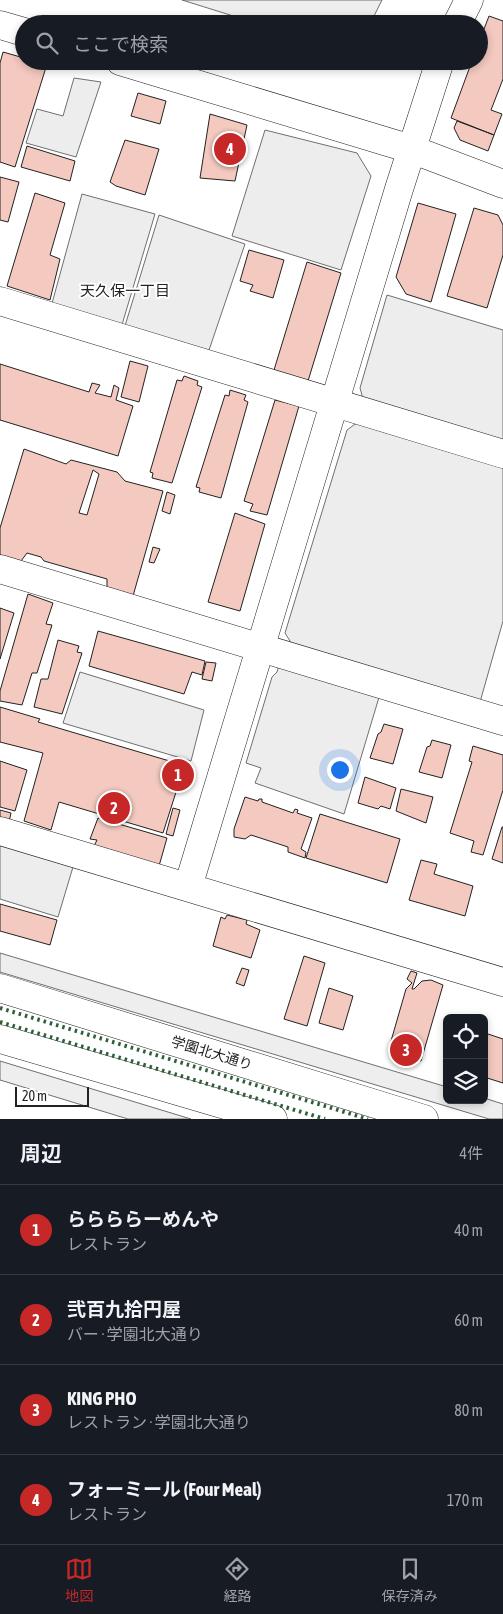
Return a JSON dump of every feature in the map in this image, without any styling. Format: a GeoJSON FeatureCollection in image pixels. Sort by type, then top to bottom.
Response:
{"type":"FeatureCollection","features":[{"type":"Feature","properties":{"kind":"street"},"geometry":{"type":"LineString","coordinates":[[462,15],[469,0]]}},
{"type":"Feature","properties":{"kind":"street"},"geometry":{"type":"LineString","coordinates":[[0,25],[15,29]]}},
{"type":"Feature","properties":{"kind":"street"},"geometry":{"type":"LineString","coordinates":[[150,70],[411,149],[503,184]]}},
{"type":"Feature","properties":{"kind":"street"},"geometry":{"type":"LineString","coordinates":[[188,887],[411,149],[437,70]]}},
{"type":"Feature","properties":{"kind":"street"},"geometry":{"type":"LineString","coordinates":[[0,301],[503,454]]}},
{"type":"Feature","properties":{"kind":"street"},"geometry":{"type":"LineString","coordinates":[[0,569],[503,721]]}},
{"type":"Feature","properties":{"kind":"street"},"geometry":{"type":"LineString","coordinates":[[0,831],[503,982]]}},
{"type":"Feature","properties":{"kind":"street","name":"学園北大通り"},"geometry":{"type":"LineString","coordinates":[[0,988],[424,1119]]}},
{"type":"Feature","properties":{"kind":"street"},"geometry":{"type":"LineString","coordinates":[[0,1039],[273,1119]]}},
{"type":"Feature","properties":{"kind":"shaded area"},"geometry":{"type":"Polygon","coordinates":[[[182,0],[382,0],[374,15],[230,15],[182,0]]]}},
{"type":"Feature","properties":{"kind":"shaded area"},"geometry":{"type":"Polygon","coordinates":[[[74,78],[101,82],[76,157],[26,143],[37,109],[63,116],[74,78]]]}},
{"type":"Feature","properties":{"kind":"shaded area"},"geometry":{"type":"Polygon","coordinates":[[[265,130],[357,153],[371,176],[341,270],[232,236],[265,130]]]}},
{"type":"Feature","properties":{"kind":"shaded area"},"geometry":{"type":"Polygon","coordinates":[[[82,194],[155,214],[121,328],[51,307],[82,194]]]}},
{"type":"Feature","properties":{"kind":"shaded area"},"geometry":{"type":"Polygon","coordinates":[[[159,215],[245,244],[207,356],[124,329],[159,215]]]}},
{"type":"Feature","properties":{"kind":"shaded area"},"geometry":{"type":"Polygon","coordinates":[[[387,295],[503,330],[503,441],[363,399],[360,388],[387,295]]]}},
{"type":"Feature","properties":{"kind":"shaded area"},"geometry":{"type":"Polygon","coordinates":[[[358,422],[503,467],[503,621],[480,702],[293,646],[285,633],[347,430],[358,422]]]}},
{"type":"Feature","properties":{"kind":"shaded area"},"geometry":{"type":"Polygon","coordinates":[[[280,661],[380,694],[344,814],[255,783],[261,768],[246,763],[272,677],[277,672],[280,661]]]}},
{"type":"Feature","properties":{"kind":"shaded area"},"geometry":{"type":"Polygon","coordinates":[[[80,672],[204,710],[191,761],[63,723],[80,672]]]}},
{"type":"Feature","properties":{"kind":"shaded area"},"geometry":{"type":"Polygon","coordinates":[[[0,845],[73,867],[58,917],[0,899],[0,845]]]}},
{"type":"Feature","properties":{"kind":"shaded area"},"geometry":{"type":"Polygon","coordinates":[[[0,953],[443,1086],[443,1104],[488,1104],[488,1099],[503,1104],[503,1119],[489,1119],[0,972],[0,953]]]}},
{"type":"Feature","properties":{"kind":"shaded area"},"geometry":{"type":"Polygon","coordinates":[[[0,1061],[191,1119],[128,1119],[0,1080],[0,1061]]]}},
{"type":"Feature","properties":{"kind":"building"},"geometry":{"type":"Polygon","coordinates":[[[489,16],[503,21],[503,79],[491,110],[502,114],[494,135],[451,118],[469,70],[488,70],[489,16]]]}},
{"type":"Feature","properties":{"kind":"building"},"geometry":{"type":"Polygon","coordinates":[[[3,52],[15,55],[15,70],[45,70],[15,167],[0,162],[0,63],[3,52]]]}},
{"type":"Feature","properties":{"kind":"building"},"geometry":{"type":"Polygon","coordinates":[[[138,93],[166,101],[160,124],[131,116],[138,93]]]}},
{"type":"Feature","properties":{"kind":"building"},"geometry":{"type":"Polygon","coordinates":[[[210,114],[247,125],[235,181],[200,178],[210,114]]]}},
{"type":"Feature","properties":{"kind":"building"},"geometry":{"type":"Polygon","coordinates":[[[457,121],[494,135],[488,151],[460,140],[454,128],[457,121]]]}},
{"type":"Feature","properties":{"kind":"building"},"geometry":{"type":"Polygon","coordinates":[[[125,140],[159,149],[145,195],[116,186],[110,182],[125,140]]]}},
{"type":"Feature","properties":{"kind":"building"},"geometry":{"type":"Polygon","coordinates":[[[27,146],[75,161],[70,181],[21,167],[27,146]]]}},
{"type":"Feature","properties":{"kind":"building"},"geometry":{"type":"Polygon","coordinates":[[[0,177],[19,182],[8,222],[0,220],[0,177]]]}},
{"type":"Feature","properties":{"kind":"building"},"geometry":{"type":"Polygon","coordinates":[[[35,193],[65,203],[50,255],[60,259],[50,300],[7,286],[35,193]]]}},
{"type":"Feature","properties":{"kind":"building"},"geometry":{"type":"Polygon","coordinates":[[[418,203],[456,214],[431,302],[406,294],[396,277],[418,203]]]}},
{"type":"Feature","properties":{"kind":"building"},"geometry":{"type":"Polygon","coordinates":[[[474,208],[498,215],[503,225],[503,255],[487,308],[447,296],[474,208]]]}},
{"type":"Feature","properties":{"kind":"building"},"geometry":{"type":"Polygon","coordinates":[[[249,250],[284,260],[273,298],[250,291],[253,285],[240,281],[249,250]]]}},
{"type":"Feature","properties":{"kind":"building"},"geometry":{"type":"Polygon","coordinates":[[[307,262],[341,273],[308,381],[274,370],[307,262]]]}},
{"type":"Feature","properties":{"kind":"building"},"geometry":{"type":"Polygon","coordinates":[[[130,361],[148,366],[139,402],[121,397],[130,361]]]}},
{"type":"Feature","properties":{"kind":"building"},"geometry":{"type":"Polygon","coordinates":[[[0,364],[89,392],[92,383],[100,385],[95,393],[111,397],[114,385],[119,388],[116,400],[133,406],[118,456],[0,420],[0,364]]]}},
{"type":"Feature","properties":{"kind":"building"},"geometry":{"type":"Polygon","coordinates":[[[184,376],[198,381],[197,385],[202,387],[172,483],[152,478],[153,473],[150,472],[177,380],[182,381],[184,376]]]}},
{"type":"Feature","properties":{"kind":"building"},"geometry":{"type":"Polygon","coordinates":[[[230,390],[246,395],[244,400],[248,402],[221,498],[199,492],[200,488],[196,487],[225,395],[229,396],[230,390]]]}},
{"type":"Feature","properties":{"kind":"building"},"geometry":{"type":"Polygon","coordinates":[[[275,400],[299,406],[267,515],[250,511],[253,504],[244,501],[275,400]]]}},
{"type":"Feature","properties":{"kind":"building"},"geometry":{"type":"Polygon","coordinates":[[[24,449],[66,464],[71,460],[117,472],[125,481],[163,491],[133,596],[107,587],[107,579],[44,561],[41,557],[27,553],[21,561],[0,555],[0,528],[24,449]],[[93,470],[79,513],[87,515],[99,474],[93,470]]]}},
{"type":"Feature","properties":{"kind":"building"},"geometry":{"type":"Polygon","coordinates":[[[167,492],[175,495],[170,514],[162,511],[167,492]]]}},
{"type":"Feature","properties":{"kind":"building"},"geometry":{"type":"Polygon","coordinates":[[[235,513],[265,524],[240,611],[208,602],[235,513]]]}},
{"type":"Feature","properties":{"kind":"building"},"geometry":{"type":"Polygon","coordinates":[[[153,547],[160,549],[154,563],[149,562],[153,547]]]}},
{"type":"Feature","properties":{"kind":"building"},"geometry":{"type":"Polygon","coordinates":[[[28,594],[53,603],[46,624],[52,625],[37,673],[32,673],[22,705],[0,701],[0,691],[28,594]]]}},
{"type":"Feature","properties":{"kind":"building"},"geometry":{"type":"Polygon","coordinates":[[[0,608],[14,613],[0,659],[0,608]]]}},
{"type":"Feature","properties":{"kind":"building"},"geometry":{"type":"Polygon","coordinates":[[[98,631],[205,661],[202,675],[192,672],[184,694],[89,666],[98,631]]]}},
{"type":"Feature","properties":{"kind":"building"},"geometry":{"type":"Polygon","coordinates":[[[58,640],[79,646],[77,652],[82,653],[62,714],[34,707],[41,679],[48,679],[58,640]]]}},
{"type":"Feature","properties":{"kind":"building"},"geometry":{"type":"Polygon","coordinates":[[[206,662],[216,663],[212,681],[202,679],[206,662]]]}},
{"type":"Feature","properties":{"kind":"building"},"geometry":{"type":"Polygon","coordinates":[[[0,707],[40,719],[38,722],[183,765],[191,774],[188,788],[183,790],[177,789],[163,833],[59,802],[51,830],[24,821],[43,753],[0,742],[0,707]]]}},
{"type":"Feature","properties":{"kind":"building"},"geometry":{"type":"Polygon","coordinates":[[[384,724],[403,729],[393,764],[370,758],[378,734],[381,732],[384,724]]]}},
{"type":"Feature","properties":{"kind":"building"},"geometry":{"type":"Polygon","coordinates":[[[432,740],[451,745],[442,778],[419,772],[427,747],[430,746],[432,740]]]}},
{"type":"Feature","properties":{"kind":"building"},"geometry":{"type":"Polygon","coordinates":[[[473,746],[503,755],[503,790],[483,855],[471,852],[474,841],[450,833],[472,762],[469,761],[473,746]]]}},
{"type":"Feature","properties":{"kind":"building"},"geometry":{"type":"Polygon","coordinates":[[[0,761],[27,770],[15,811],[0,807],[0,761]]]}},
{"type":"Feature","properties":{"kind":"building"},"geometry":{"type":"Polygon","coordinates":[[[365,777],[396,788],[390,809],[381,806],[378,809],[358,803],[365,777]]]}},
{"type":"Feature","properties":{"kind":"building"},"geometry":{"type":"Polygon","coordinates":[[[401,789],[433,797],[426,823],[396,811],[401,789]]]}},
{"type":"Feature","properties":{"kind":"building"},"geometry":{"type":"Polygon","coordinates":[[[245,797],[258,801],[262,799],[262,802],[293,813],[295,809],[298,810],[297,813],[312,818],[301,849],[306,852],[305,858],[288,852],[288,847],[251,835],[245,839],[234,837],[234,829],[245,797]]]}},
{"type":"Feature","properties":{"kind":"building"},"geometry":{"type":"Polygon","coordinates":[[[173,808],[180,810],[173,836],[166,834],[173,808]]]}},
{"type":"Feature","properties":{"kind":"building"},"geometry":{"type":"Polygon","coordinates":[[[0,810],[11,813],[9,822],[0,819],[0,810]]]}},
{"type":"Feature","properties":{"kind":"building"},"geometry":{"type":"Polygon","coordinates":[[[320,814],[400,839],[387,883],[306,858],[320,814]]]}},
{"type":"Feature","properties":{"kind":"building"},"geometry":{"type":"Polygon","coordinates":[[[98,818],[167,838],[159,866],[94,846],[97,840],[90,839],[98,818]]]}},
{"type":"Feature","properties":{"kind":"building"},"geometry":{"type":"Polygon","coordinates":[[[503,827],[503,863],[492,859],[503,827]]]}},
{"type":"Feature","properties":{"kind":"building"},"geometry":{"type":"Polygon","coordinates":[[[421,860],[437,864],[434,874],[473,886],[465,916],[409,900],[421,860]]]}},
{"type":"Feature","properties":{"kind":"building"},"geometry":{"type":"Polygon","coordinates":[[[0,904],[57,920],[50,945],[0,931],[0,904]]]}},
{"type":"Feature","properties":{"kind":"building"},"geometry":{"type":"Polygon","coordinates":[[[227,915],[247,920],[246,924],[260,930],[251,958],[213,946],[221,917],[225,919],[227,915]]]}},
{"type":"Feature","properties":{"kind":"building"},"geometry":{"type":"Polygon","coordinates":[[[304,956],[325,963],[307,1026],[284,1019],[304,956]]]}},
{"type":"Feature","properties":{"kind":"building"},"geometry":{"type":"Polygon","coordinates":[[[242,968],[249,970],[244,986],[236,983],[242,968]]]}},
{"type":"Feature","properties":{"kind":"building"},"geometry":{"type":"Polygon","coordinates":[[[411,971],[417,973],[412,989],[422,981],[431,980],[443,985],[421,1061],[391,1052],[394,1044],[391,1041],[406,989],[412,983],[407,979],[411,971]]]}},
{"type":"Feature","properties":{"kind":"building"},"geometry":{"type":"Polygon","coordinates":[[[329,988],[353,996],[343,1030],[319,1023],[329,988]]]}},
{"type":"Feature","properties":{"kind":"building"},"geometry":{"type":"Polygon","coordinates":[[[488,1034],[503,1039],[503,1083],[488,1078],[488,1034]]]}},
{"type":"Feature","properties":{"kind":"hedge"},"geometry":{"type":"LineString","coordinates":[[0,1008],[368,1119]]}},
{"type":"Feature","properties":{"kind":"hedge"},"geometry":{"type":"LineString","coordinates":[[0,1022],[325,1119]]}},
{"type":"Feature","properties":{"kind":"place","name":"フォーミール (Four Meal)"},"geometry":{"type":"Point","coordinates":[230,149]}},
{"type":"Feature","properties":{"kind":"place","name":"ららららーめんや"},"geometry":{"type":"Point","coordinates":[178,775]}},
{"type":"Feature","properties":{"kind":"place","name":"弐百九拾円屋"},"geometry":{"type":"Point","coordinates":[114,808]}},
{"type":"Feature","properties":{"kind":"place","name":"KING PHO"},"geometry":{"type":"Point","coordinates":[406,1050]}},
{"type":"Feature","properties":{"kind":"district","name":"天久保一丁目"},"geometry":{"type":"Point","coordinates":[125,290]}}]}
